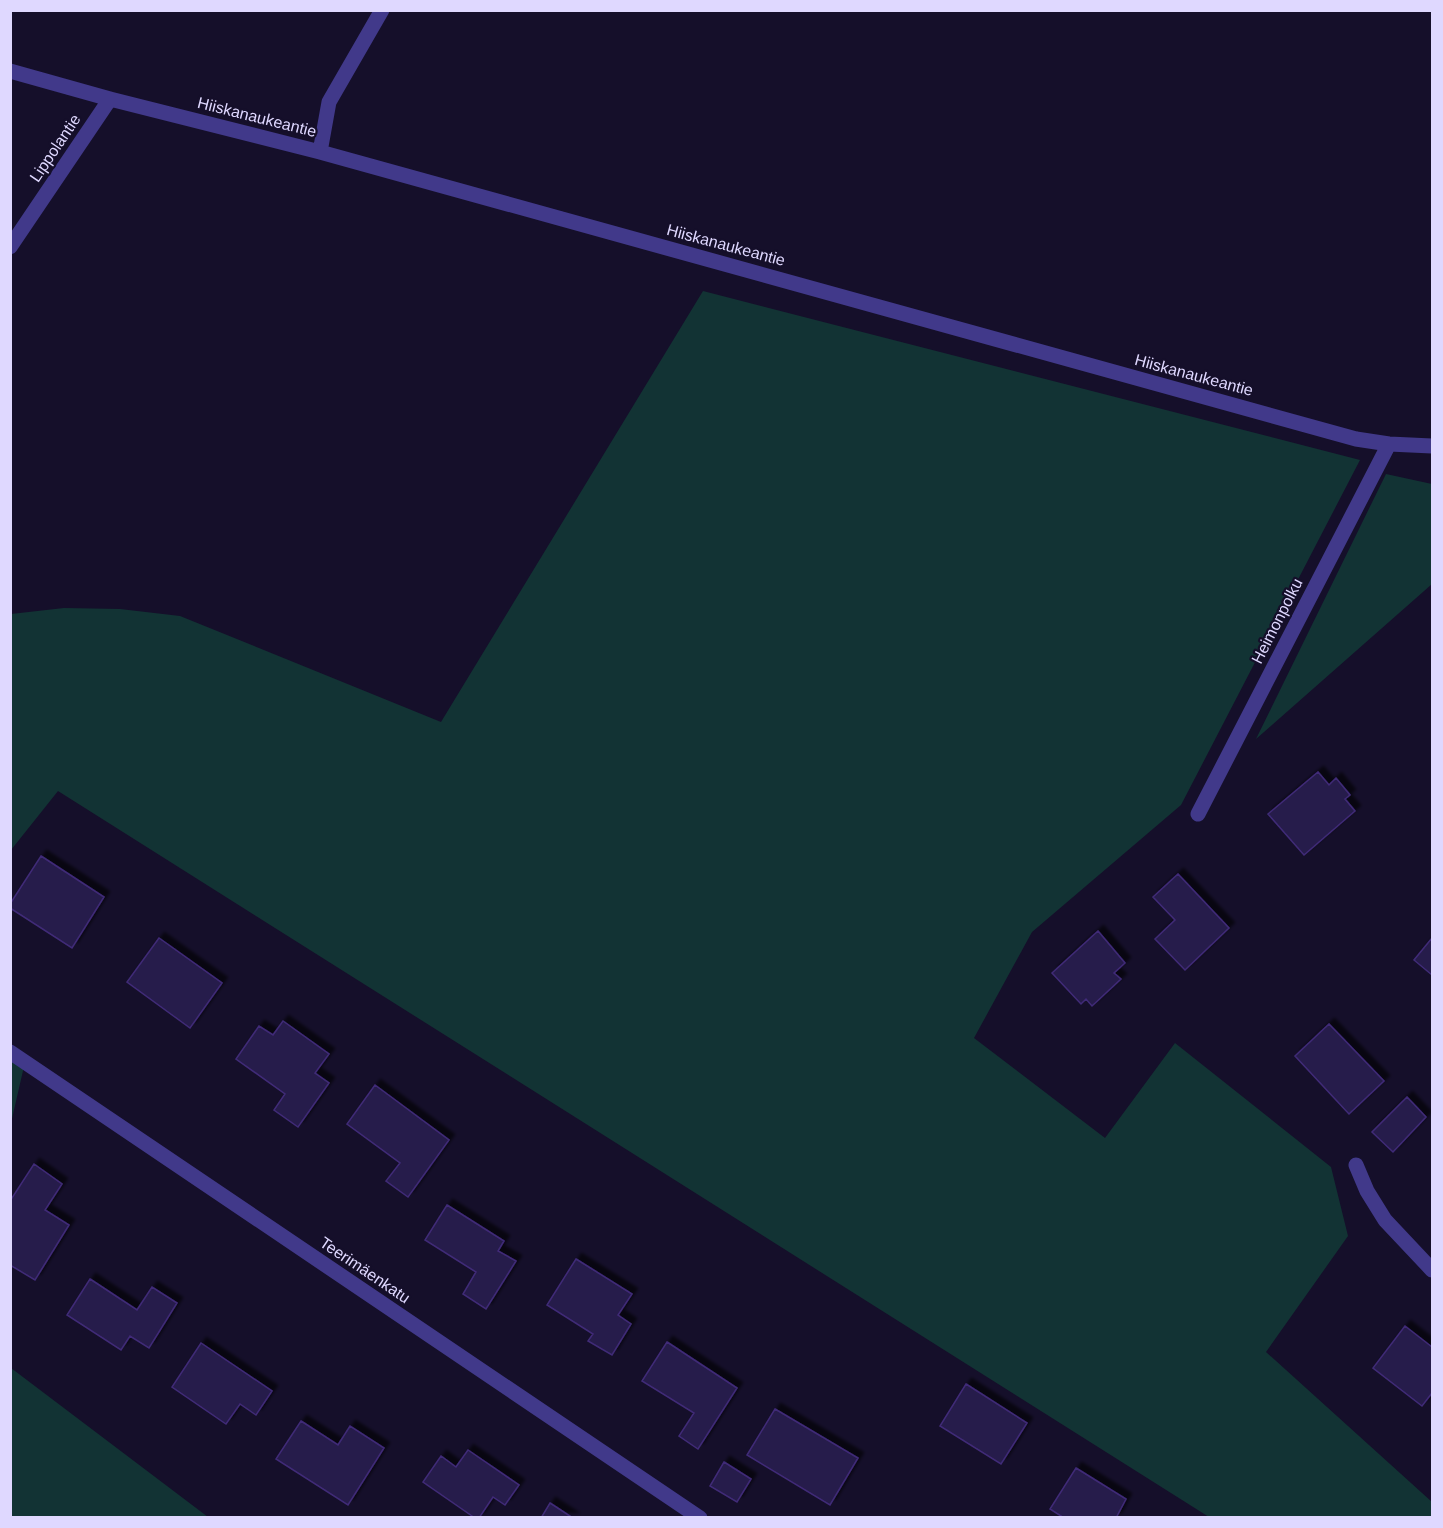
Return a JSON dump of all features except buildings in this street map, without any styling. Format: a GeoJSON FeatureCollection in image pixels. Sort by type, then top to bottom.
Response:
{"type":"FeatureCollection","features":[{"type":"Feature","properties":{"kind":"street"},"geometry":{"type":"LineString","coordinates":[[320,152],[329,102],[382,10]]}},
{"type":"Feature","properties":{"kind":"street","name":"Hiiskanaukeantie"},"geometry":{"type":"LineString","coordinates":[[10,71],[110,99],[320,152],[1356,439],[1389,444],[1432,446]]}},
{"type":"Feature","properties":{"kind":"street","name":"Lippolantie"},"geometry":{"type":"LineString","coordinates":[[10,247],[110,99]]}},
{"type":"Feature","properties":{"kind":"street","name":"Heimonpolku"},"geometry":{"type":"LineString","coordinates":[[1198,814],[1389,444]]}},
{"type":"Feature","properties":{"kind":"street","name":"Teerimäenkatu"},"geometry":{"type":"LineString","coordinates":[[10,1052],[700,1518]]}},
{"type":"Feature","properties":{"kind":"street"},"geometry":{"type":"LineString","coordinates":[[1356,1166],[1367,1191],[1385,1220],[1432,1270]]}},
{"type":"Feature","properties":{"kind":"green space"},"geometry":{"type":"Polygon","coordinates":[[[703,291],[1360,460],[1181,805],[1032,932],[974,1038],[1105,1138],[1175,1043],[1331,1167],[1348,1236],[1266,1352],[1432,1502],[1432,1517],[1209,1517],[58,791],[11,850],[11,614],[64,608],[120,609],[180,616],[441,722],[703,291]]]}},
{"type":"Feature","properties":{"kind":"green space"},"geometry":{"type":"Polygon","coordinates":[[[1386,474],[1432,484],[1432,584],[1256,739],[1386,474]]]}},
{"type":"Feature","properties":{"kind":"green space"},"geometry":{"type":"Polygon","coordinates":[[[11,1052],[25,1062],[11,1123],[11,1052]]]}},
{"type":"Feature","properties":{"kind":"green space"},"geometry":{"type":"Polygon","coordinates":[[[11,1368],[208,1517],[11,1517],[11,1368]]]}}]}
